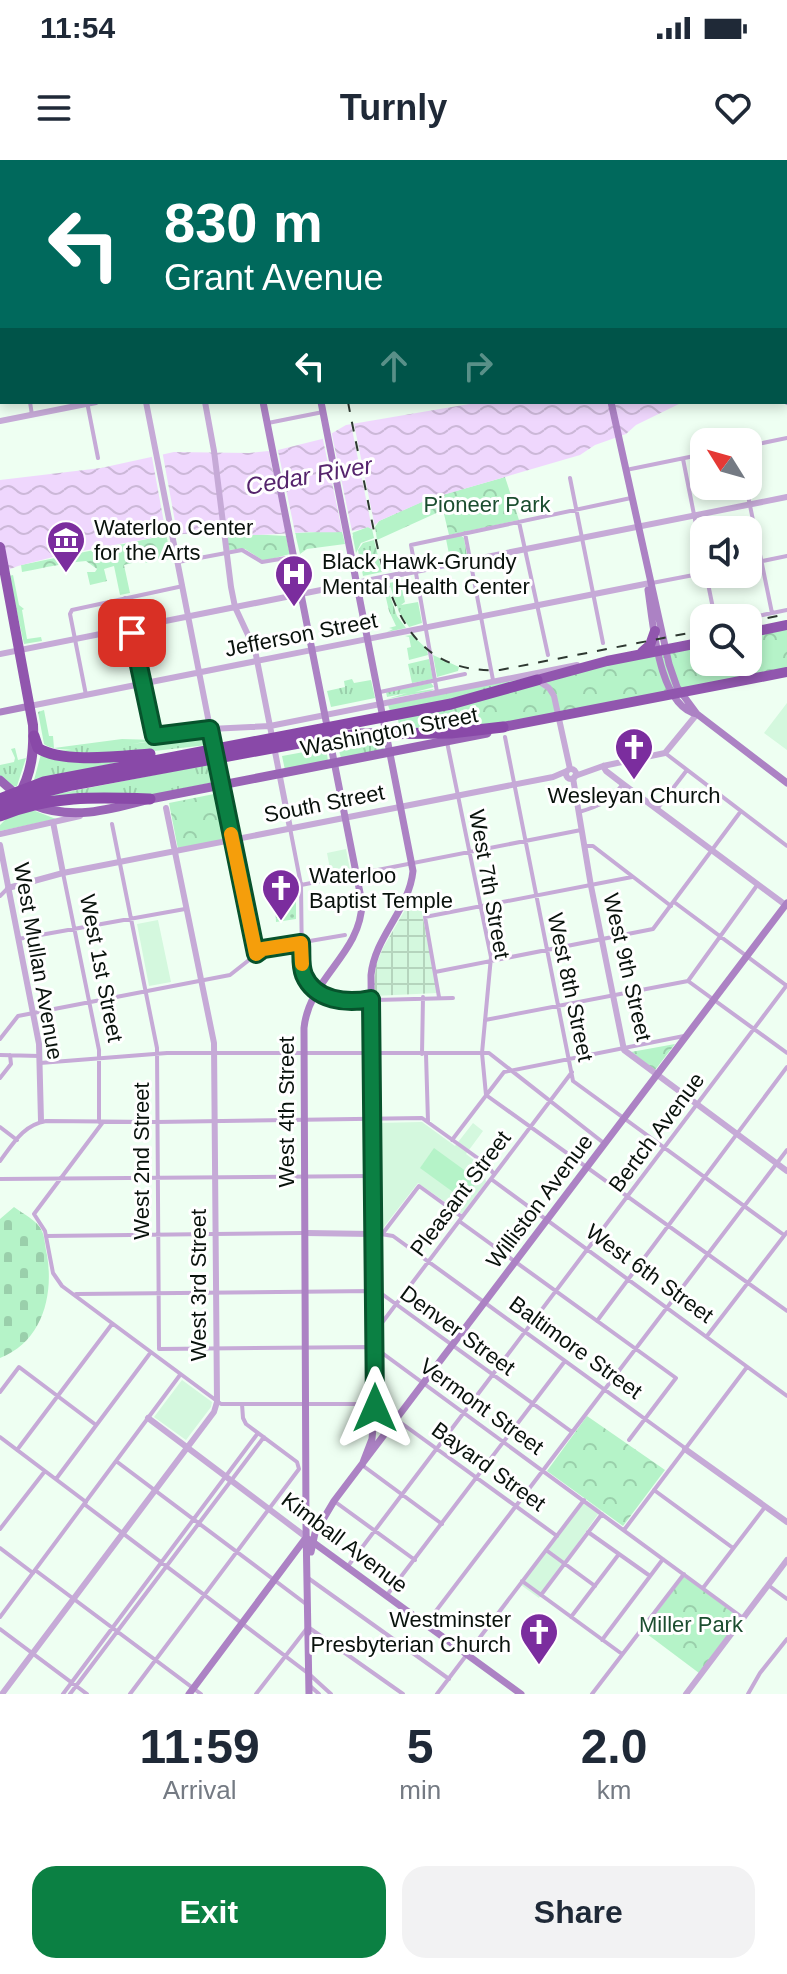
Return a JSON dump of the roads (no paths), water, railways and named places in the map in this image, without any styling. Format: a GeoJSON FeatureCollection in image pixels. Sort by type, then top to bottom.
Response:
{"type":"FeatureCollection","features":[{"type":"Feature","properties":{"kind":"highway"},"geometry":{"type":"LineString","coordinates":[[0,547],[34,736],[38,748],[44,752],[104,758],[203,756],[344,735],[504,732]]}},
{"type":"Feature","properties":{"kind":"highway"},"geometry":{"type":"LineString","coordinates":[[762,630],[787,625]]}},
{"type":"Feature","properties":{"kind":"highway"},"geometry":{"type":"LineString","coordinates":[[638,655],[650,645],[655,631]]}},
{"type":"Feature","properties":{"kind":"highway","name":"Washington Street"},"geometry":{"type":"LineString","coordinates":[[607,661],[690,645]]}},
{"type":"Feature","properties":{"kind":"highway"},"geometry":{"type":"LineString","coordinates":[[0,808],[47,791],[465,701],[607,661]]}},
{"type":"Feature","properties":{"kind":"highway","name":"Washington Street"},"geometry":{"type":"LineString","coordinates":[[504,732],[558,717],[787,672]]}},
{"type":"Feature","properties":{"kind":"highway"},"geometry":{"type":"LineString","coordinates":[[0,817],[22,792],[31,767],[34,736]]}},
{"type":"Feature","properties":{"kind":"highway"},"geometry":{"type":"LineString","coordinates":[[0,817],[47,791]]}},
{"type":"Feature","properties":{"kind":"highway"},"geometry":{"type":"LineString","coordinates":[[0,796],[47,791],[83,797],[150,799]]}},
{"type":"Feature","properties":{"kind":"main road"},"geometry":{"type":"LineString","coordinates":[[263,404],[362,906],[356,934],[344,955],[316,989]]}},
{"type":"Feature","properties":{"kind":"main road"},"geometry":{"type":"LineString","coordinates":[[321,404],[412,863],[407,898],[375,954],[371,975],[375,1404],[372,1439],[362,1465]]}},
{"type":"Feature","properties":{"kind":"main road"},"geometry":{"type":"LineString","coordinates":[[611,404],[662,650]]}},
{"type":"Feature","properties":{"kind":"main road"},"geometry":{"type":"LineString","coordinates":[[650,583],[655,631],[677,694],[691,713],[697,714],[787,783]]}},
{"type":"Feature","properties":{"kind":"main road","name":"Jefferson Street"},"geometry":{"type":"LineString","coordinates":[[0,712],[30,706]]}},
{"type":"Feature","properties":{"kind":"main road","name":"Washington Street"},"geometry":{"type":"LineString","coordinates":[[107,810],[278,773],[504,732]]}},
{"type":"Feature","properties":{"kind":"main road"},"geometry":{"type":"LineString","coordinates":[[0,780],[52,811],[72,814],[107,810]]}},
{"type":"Feature","properties":{"kind":"main road","name":"Williston Avenue"},"geometry":{"type":"LineString","coordinates":[[309,1539],[334,1501],[787,905]]}},
{"type":"Feature","properties":{"kind":"main road","name":"West 4th Street"},"geometry":{"type":"LineString","coordinates":[[309,1690],[303,1052],[306,1014],[316,989]]}},
{"type":"Feature","properties":{"kind":"main road"},"geometry":{"type":"LineString","coordinates":[[306,1510],[311,1522],[321,1521]]}},
{"type":"Feature","properties":{"kind":"main road"},"geometry":{"type":"LineString","coordinates":[[308,1578],[309,1539]]}},
{"type":"Feature","properties":{"kind":"main road"},"geometry":{"type":"LineString","coordinates":[[195,1692],[242,1624],[309,1539]]}},
{"type":"Feature","properties":{"kind":"main road","name":"Kimball Avenue"},"geometry":{"type":"LineString","coordinates":[[309,1539],[521,1694]]}},
{"type":"Feature","properties":{"kind":"main road"},"geometry":{"type":"LineString","coordinates":[[310,1561],[316,1550],[330,1554]]}},
{"type":"Feature","properties":{"kind":"street"},"geometry":{"type":"LineString","coordinates":[[30,404],[32,415]]}},
{"type":"Feature","properties":{"kind":"street"},"geometry":{"type":"LineString","coordinates":[[0,421],[82,404]]}},
{"type":"Feature","properties":{"kind":"street"},"geometry":{"type":"LineString","coordinates":[[87,404],[98,458]]}},
{"type":"Feature","properties":{"kind":"street"},"geometry":{"type":"LineString","coordinates":[[146,404],[256,954]]}},
{"type":"Feature","properties":{"kind":"street"},"geometry":{"type":"LineString","coordinates":[[205,404],[235,607],[252,642],[301,885],[303,972],[316,989],[337,1001],[453,998]]}},
{"type":"Feature","properties":{"kind":"street"},"geometry":{"type":"LineString","coordinates":[[268,423],[323,412]]}},
{"type":"Feature","properties":{"kind":"street"},"geometry":{"type":"LineString","coordinates":[[762,443],[787,438]]}},
{"type":"Feature","properties":{"kind":"street"},"geometry":{"type":"LineString","coordinates":[[626,470],[690,457]]}},
{"type":"Feature","properties":{"kind":"street"},"geometry":{"type":"LineString","coordinates":[[683,459],[694,516],[787,497]]}},
{"type":"Feature","properties":{"kind":"street"},"geometry":{"type":"LineString","coordinates":[[570,478],[603,643]]}},
{"type":"Feature","properties":{"kind":"street"},"geometry":{"type":"LineString","coordinates":[[437,692],[411,545],[632,498]]}},
{"type":"Feature","properties":{"kind":"street"},"geometry":{"type":"LineString","coordinates":[[749,500],[752,516]]}},
{"type":"Feature","properties":{"kind":"street"},"geometry":{"type":"LineString","coordinates":[[0,654],[690,517]]}},
{"type":"Feature","properties":{"kind":"street"},"geometry":{"type":"LineString","coordinates":[[519,522],[548,655]]}},
{"type":"Feature","properties":{"kind":"street"},"geometry":{"type":"LineString","coordinates":[[465,533],[494,681]]}},
{"type":"Feature","properties":{"kind":"street"},"geometry":{"type":"LineString","coordinates":[[178,562],[244,550],[266,562],[294,556]]}},
{"type":"Feature","properties":{"kind":"street"},"geometry":{"type":"LineString","coordinates":[[762,561],[787,556]]}},
{"type":"Feature","properties":{"kind":"street"},"geometry":{"type":"LineString","coordinates":[[762,566],[772,613]]}},
{"type":"Feature","properties":{"kind":"street","name":"Jefferson Street"},"geometry":{"type":"LineString","coordinates":[[30,706],[690,576]]}},
{"type":"Feature","properties":{"kind":"street"},"geometry":{"type":"LineString","coordinates":[[86,695],[70,614],[74,608],[183,586]]}},
{"type":"Feature","properties":{"kind":"street"},"geometry":{"type":"LineString","coordinates":[[125,598],[142,684]]}},
{"type":"Feature","properties":{"kind":"street"},"geometry":{"type":"LineString","coordinates":[[762,615],[787,610]]}},
{"type":"Feature","properties":{"kind":"street","name":"Washington Street"},"geometry":{"type":"LineString","coordinates":[[142,684],[154,736],[270,726],[607,661]]}},
{"type":"Feature","properties":{"kind":"street"},"geometry":{"type":"LineString","coordinates":[[380,692],[465,674]]}},
{"type":"Feature","properties":{"kind":"street","name":"West 9th Street"},"geometry":{"type":"LineString","coordinates":[[537,680],[552,690],[624,1048],[656,1076],[787,1171]]}},
{"type":"Feature","properties":{"kind":"street"},"geometry":{"type":"LineString","coordinates":[[697,714],[665,753],[787,846]]}},
{"type":"Feature","properties":{"kind":"street","name":"West 8th Street"},"geometry":{"type":"LineString","coordinates":[[504,732],[573,1081],[786,1234]]}},
{"type":"Feature","properties":{"kind":"street","name":"West 7th Street"},"geometry":{"type":"LineString","coordinates":[[447,742],[490,962],[482,1053],[486,1095]]}},
{"type":"Feature","properties":{"kind":"street","name":"South Street"},"geometry":{"type":"LineString","coordinates":[[8,888],[63,873],[665,753]]}},
{"type":"Feature","properties":{"kind":"street"},"geometry":{"type":"LineString","coordinates":[[603,766],[787,905]]}},
{"type":"Feature","properties":{"kind":"street"},"geometry":{"type":"LineString","coordinates":[[657,809],[687,770]]}},
{"type":"Feature","properties":{"kind":"street"},"geometry":{"type":"LineString","coordinates":[[578,812],[600,806],[614,796],[623,784]]}},
{"type":"Feature","properties":{"kind":"street","name":"West 3rd Street"},"geometry":{"type":"LineString","coordinates":[[166,808],[214,1053],[217,1402]]}},
{"type":"Feature","properties":{"kind":"street","name":"Washington Street"},"geometry":{"type":"LineString","coordinates":[[0,834],[107,810]]}},
{"type":"Feature","properties":{"kind":"street"},"geometry":{"type":"LineString","coordinates":[[435,972],[653,929],[741,811]]}},
{"type":"Feature","properties":{"kind":"street","name":"West 1st Street"},"geometry":{"type":"LineString","coordinates":[[53,822],[99,1059],[101,1122]]}},
{"type":"Feature","properties":{"kind":"street","name":"West 2nd Street"},"geometry":{"type":"LineString","coordinates":[[112,824],[157,1054],[158,1358]]}},
{"type":"Feature","properties":{"kind":"street"},"geometry":{"type":"LineString","coordinates":[[301,885],[581,830]]}},
{"type":"Feature","properties":{"kind":"street","name":"West Mullan Avenue"},"geometry":{"type":"LineString","coordinates":[[0,845],[40,1060],[41,1121]]}},
{"type":"Feature","properties":{"kind":"street"},"geometry":{"type":"LineString","coordinates":[[584,846],[593,846],[632,877],[787,985]]}},
{"type":"Feature","properties":{"kind":"street"},"geometry":{"type":"LineString","coordinates":[[439,997],[425,917],[632,877]]}},
{"type":"Feature","properties":{"kind":"street"},"geometry":{"type":"LineString","coordinates":[[485,1020],[688,981],[758,884]]}},
{"type":"Feature","properties":{"kind":"street"},"geometry":{"type":"LineString","coordinates":[[0,896],[8,888]]}},
{"type":"Feature","properties":{"kind":"street"},"geometry":{"type":"LineString","coordinates":[[18,939],[187,908]]}},
{"type":"Feature","properties":{"kind":"street"},"geometry":{"type":"LineString","coordinates":[[0,1039],[18,1016],[230,975],[263,949],[345,935]]}},
{"type":"Feature","properties":{"kind":"street"},"geometry":{"type":"LineString","coordinates":[[688,981],[787,1053]]}},
{"type":"Feature","properties":{"kind":"street","name":"Bertch Avenue"},"geometry":{"type":"LineString","coordinates":[[348,1566],[787,985]]}},
{"type":"Feature","properties":{"kind":"street"},"geometry":{"type":"LineString","coordinates":[[423,997],[428,1122]]}},
{"type":"Feature","properties":{"kind":"street"},"geometry":{"type":"LineString","coordinates":[[452,1140],[504,1072],[686,1035]]}},
{"type":"Feature","properties":{"kind":"street"},"geometry":{"type":"LineString","coordinates":[[0,1055],[40,1060],[214,1053],[489,1053],[605,1144]]}},
{"type":"Feature","properties":{"kind":"street"},"geometry":{"type":"LineString","coordinates":[[0,1078],[11,1064],[10,1055]]}},
{"type":"Feature","properties":{"kind":"street"},"geometry":{"type":"LineString","coordinates":[[596,1321],[787,1067]]}},
{"type":"Feature","properties":{"kind":"street","name":"Pleasant Street"},"geometry":{"type":"LineString","coordinates":[[374,1333],[572,1072]]}},
{"type":"Feature","properties":{"kind":"street"},"geometry":{"type":"LineString","coordinates":[[486,1095],[787,1311]]}},
{"type":"Feature","properties":{"kind":"street"},"geometry":{"type":"LineString","coordinates":[[0,1161],[26,1128],[41,1121],[372,1117],[422,1118],[428,1122]]}},
{"type":"Feature","properties":{"kind":"street"},"geometry":{"type":"LineString","coordinates":[[101,1122],[34,1212],[46,1236],[55,1277],[73,1294],[217,1402],[375,1404]]}},
{"type":"Feature","properties":{"kind":"street","name":"West 6th Street"},"geometry":{"type":"LineString","coordinates":[[428,1122],[486,1164],[492,1177],[586,1251],[787,1396]]}},
{"type":"Feature","properties":{"kind":"street"},"geometry":{"type":"LineString","coordinates":[[0,1127],[17,1140]]}},
{"type":"Feature","properties":{"kind":"street"},"geometry":{"type":"LineString","coordinates":[[426,1624],[787,1150]]}},
{"type":"Feature","properties":{"kind":"street"},"geometry":{"type":"LineString","coordinates":[[0,1179],[371,1176]]}},
{"type":"Feature","properties":{"kind":"street"},"geometry":{"type":"LineString","coordinates":[[46,1236],[383,1233],[419,1186],[515,1262],[676,1378],[629,1440]]}},
{"type":"Feature","properties":{"kind":"street","name":"Baltimore Street"},"geometry":{"type":"LineString","coordinates":[[383,1233],[393,1236],[787,1522]]}},
{"type":"Feature","properties":{"kind":"street"},"geometry":{"type":"LineString","coordinates":[[707,1336],[786,1234]]}},
{"type":"Feature","properties":{"kind":"street","name":"Denver Street"},"geometry":{"type":"LineString","coordinates":[[73,1294],[373,1291],[572,1432]]}},
{"type":"Feature","properties":{"kind":"street"},"geometry":{"type":"LineString","coordinates":[[17,1450],[112,1324]]}},
{"type":"Feature","properties":{"kind":"street"},"geometry":{"type":"LineString","coordinates":[[159,1349],[374,1347]]}},
{"type":"Feature","properties":{"kind":"street","name":"Vermont Street"},"geometry":{"type":"LineString","coordinates":[[374,1347],[743,1618]]}},
{"type":"Feature","properties":{"kind":"street"},"geometry":{"type":"LineString","coordinates":[[56,1479],[151,1352]]}},
{"type":"Feature","properties":{"kind":"street"},"geometry":{"type":"LineString","coordinates":[[387,1596],[565,1361]]}},
{"type":"Feature","properties":{"kind":"street"},"geometry":{"type":"LineString","coordinates":[[0,1392],[19,1367],[96,1425]]}},
{"type":"Feature","properties":{"kind":"street"},"geometry":{"type":"LineString","coordinates":[[624,1530],[747,1367]]}},
{"type":"Feature","properties":{"kind":"street"},"geometry":{"type":"LineString","coordinates":[[0,1617],[180,1374]]}},
{"type":"Feature","properties":{"kind":"street"},"geometry":{"type":"LineString","coordinates":[[2,1694],[214,1412],[217,1402]]}},
{"type":"Feature","properties":{"kind":"street"},"geometry":{"type":"LineString","coordinates":[[130,1694],[297,1472],[297,1462],[244,1421],[242,1404]]}},
{"type":"Feature","properties":{"kind":"street","name":"Bayard Street"},"geometry":{"type":"LineString","coordinates":[[375,1404],[557,1536]]}},
{"type":"Feature","properties":{"kind":"street","name":"Kimball Avenue"},"geometry":{"type":"LineString","coordinates":[[148,1418],[309,1539]]}},
{"type":"Feature","properties":{"kind":"street"},"geometry":{"type":"LineString","coordinates":[[229,1478],[258,1433]]}},
{"type":"Feature","properties":{"kind":"street"},"geometry":{"type":"LineString","coordinates":[[63,1694],[74,1684],[229,1478],[264,1437]]}},
{"type":"Feature","properties":{"kind":"street"},"geometry":{"type":"LineString","coordinates":[[1,1440],[56,1479],[331,1694]]}},
{"type":"Feature","properties":{"kind":"street"},"geometry":{"type":"LineString","coordinates":[[116,1461],[309,1606]]}},
{"type":"Feature","properties":{"kind":"street"},"geometry":{"type":"LineString","coordinates":[[362,1465],[442,1524]]}},
{"type":"Feature","properties":{"kind":"street"},"geometry":{"type":"LineString","coordinates":[[0,1529],[45,1471]]}},
{"type":"Feature","properties":{"kind":"street"},"geometry":{"type":"LineString","coordinates":[[654,1490],[734,1548]]}},
{"type":"Feature","properties":{"kind":"street"},"geometry":{"type":"LineString","coordinates":[[437,1694],[584,1500]]}},
{"type":"Feature","properties":{"kind":"street"},"geometry":{"type":"LineString","coordinates":[[334,1501],[415,1560]]}},
{"type":"Feature","properties":{"kind":"street"},"geometry":{"type":"LineString","coordinates":[[703,1588],[765,1506]]}},
{"type":"Feature","properties":{"kind":"street"},"geometry":{"type":"LineString","coordinates":[[541,1596],[602,1514]]}},
{"type":"Feature","properties":{"kind":"street"},"geometry":{"type":"LineString","coordinates":[[588,1532],[650,1576]]}},
{"type":"Feature","properties":{"kind":"street"},"geometry":{"type":"LineString","coordinates":[[0,1548],[74,1598],[195,1692]]}},
{"type":"Feature","properties":{"kind":"street"},"geometry":{"type":"LineString","coordinates":[[546,1550],[595,1586]]}},
{"type":"Feature","properties":{"kind":"street"},"geometry":{"type":"LineString","coordinates":[[571,1617],[619,1554]]}},
{"type":"Feature","properties":{"kind":"street"},"geometry":{"type":"LineString","coordinates":[[602,1640],[663,1559]]}},
{"type":"Feature","properties":{"kind":"street"},"geometry":{"type":"LineString","coordinates":[[686,1694],[787,1560]]}},
{"type":"Feature","properties":{"kind":"street"},"geometry":{"type":"LineString","coordinates":[[592,1694],[684,1574]]}},
{"type":"Feature","properties":{"kind":"street"},"geometry":{"type":"LineString","coordinates":[[308,1578],[449,1679]]}},
{"type":"Feature","properties":{"kind":"street"},"geometry":{"type":"LineString","coordinates":[[522,1581],[622,1654]]}},
{"type":"Feature","properties":{"kind":"street"},"geometry":{"type":"LineString","coordinates":[[768,1585],[787,1599]]}},
{"type":"Feature","properties":{"kind":"street"},"geometry":{"type":"LineString","coordinates":[[256,1694],[308,1627],[403,1694]]}},
{"type":"Feature","properties":{"kind":"street"},"geometry":{"type":"LineString","coordinates":[[0,1629],[87,1694]]}},
{"type":"Feature","properties":{"kind":"street"},"geometry":{"type":"LineString","coordinates":[[748,1694],[787,1639]]}},
{"type":"Feature","properties":{"kind":"street"},"geometry":{"type":"LineString","coordinates":[[70,1694],[74,1684]]}},
{"type":"Feature","properties":{"kind":"street"},"geometry":{"type":"LineString","coordinates":[[309,1690],[319,1694]]}},
{"type":"Feature","properties":{"kind":"water","name":"Cedar River"},"geometry":{"type":"Polygon","coordinates":[[[469,404],[679,404],[636,425],[626,434],[595,445],[580,455],[429,499],[379,521],[371,529],[258,535],[251,535],[250,530],[167,535],[61,555],[0,573],[0,480],[101,468],[174,452],[249,453],[278,450],[322,439],[346,425],[469,404]]]}},
{"type":"Feature","properties":{"kind":"railway"},"geometry":{"type":"LineString","coordinates":[[348,404],[376,541],[392,597],[404,621],[420,642],[440,658],[467,668],[500,670],[690,633]]}},
{"type":"Feature","properties":{"kind":"railway"},"geometry":{"type":"LineString","coordinates":[[762,619],[787,614]]}},
{"type":"Feature","properties":{"kind":"place","name":"Waterloo Center for the Arts"},"geometry":{"type":"Point","coordinates":[66,574]}},
{"type":"Feature","properties":{"kind":"place","name":"Black Hawk-Grundy Mental Health Center"},"geometry":{"type":"Point","coordinates":[294,608]}},
{"type":"Feature","properties":{"kind":"place","name":"Wesleyan Church"},"geometry":{"type":"Point","coordinates":[634,781]}},
{"type":"Feature","properties":{"kind":"place","name":"Waterloo Baptist Temple"},"geometry":{"type":"Point","coordinates":[281,922]}},
{"type":"Feature","properties":{"kind":"place","name":"Westminster Presbyterian Church"},"geometry":{"type":"Point","coordinates":[539,1666]}},
{"type":"Feature","properties":{"kind":"park label","name":"Pioneer Park"},"geometry":{"type":"Point","coordinates":[487,504]}},
{"type":"Feature","properties":{"kind":"park label","name":"Miller Park"},"geometry":{"type":"Point","coordinates":[691,1624]}}]}
